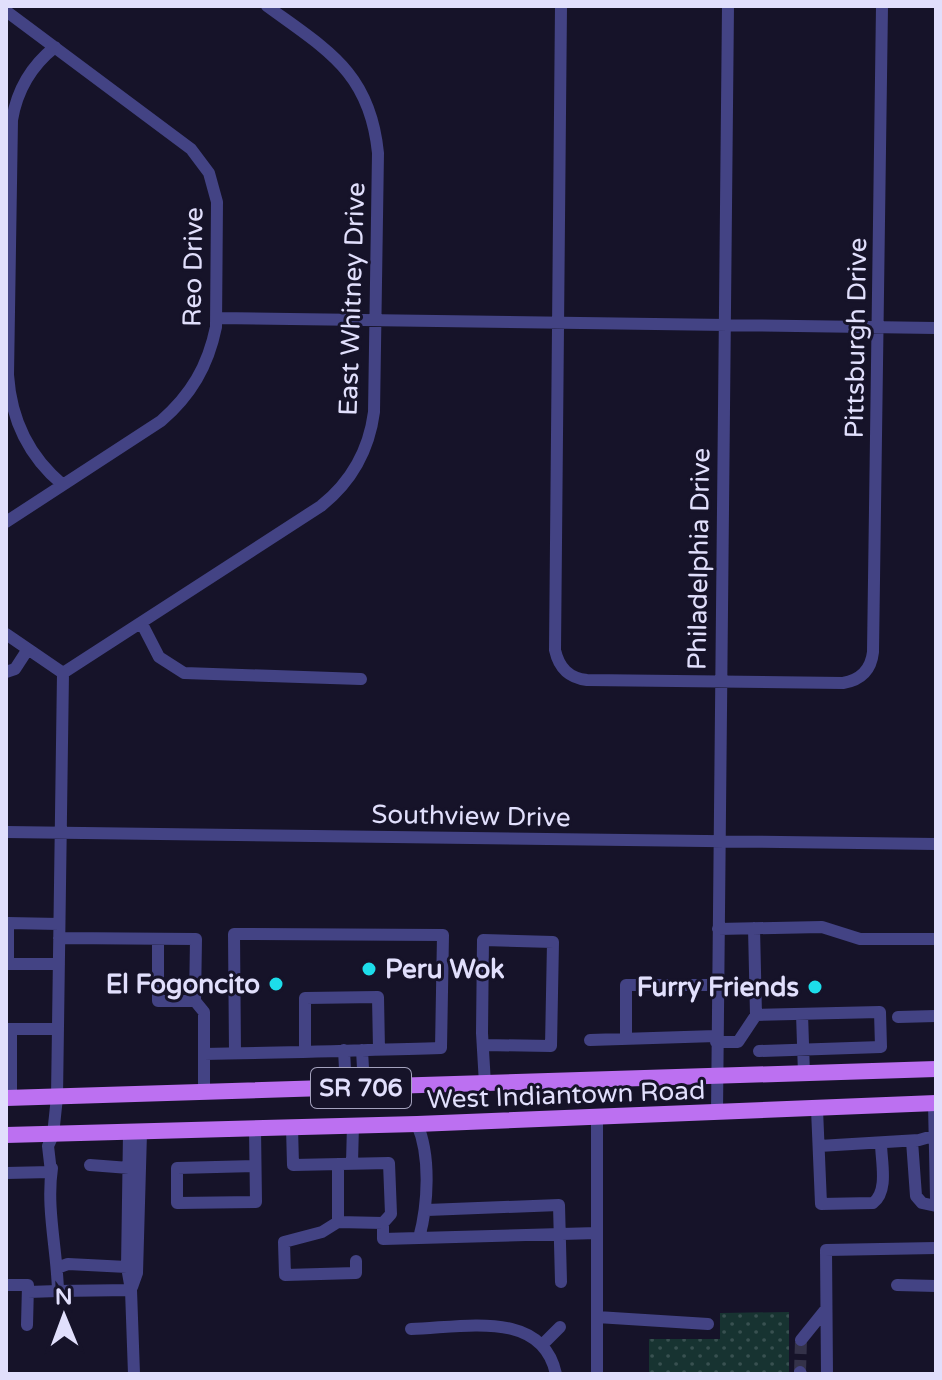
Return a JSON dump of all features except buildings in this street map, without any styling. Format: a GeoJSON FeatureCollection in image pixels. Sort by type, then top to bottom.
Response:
{"type":"FeatureCollection","features":[{"type":"Feature","properties":{"kind":"main road","name":"West Indiantown Road"},"geometry":{"type":"LineString","coordinates":[[8,1098],[936,1069]]}},
{"type":"Feature","properties":{"kind":"main road","name":"West Indiantown Road"},"geometry":{"type":"LineString","coordinates":[[6,1135],[417,1124],[935,1104]]}},
{"type":"Feature","properties":{"kind":"street","name":"East Whitney Drive"},"geometry":{"type":"LineString","coordinates":[[63,673],[321,506],[349,477],[364,451],[373,422],[378,153],[371,113],[358,86],[339,61],[267,6]]}},
{"type":"Feature","properties":{"kind":"street"},"geometry":{"type":"LineString","coordinates":[[561,6],[555,650],[562,668],[569,675],[587,680],[720,682]]}},
{"type":"Feature","properties":{"kind":"street","name":"Philadelphia Drive"},"geometry":{"type":"LineString","coordinates":[[717,1113],[728,6]]}},
{"type":"Feature","properties":{"kind":"street","name":"Pittsburgh Drive"},"geometry":{"type":"LineString","coordinates":[[720,682],[843,683],[861,676],[868,669],[873,652],[882,6]]}},
{"type":"Feature","properties":{"kind":"street","name":"Reo Drive"},"geometry":{"type":"LineString","coordinates":[[6,11],[183,142],[204,164],[213,182],[217,202],[216,318],[212,347],[205,366],[183,400],[161,421],[6,522]]}},
{"type":"Feature","properties":{"kind":"street"},"geometry":{"type":"LineString","coordinates":[[55,47],[25,79],[12,120],[8,375],[11,405],[25,443],[37,460],[63,485]]}},
{"type":"Feature","properties":{"kind":"street"},"geometry":{"type":"LineString","coordinates":[[216,318],[936,328]]}},
{"type":"Feature","properties":{"kind":"street"},"geometry":{"type":"LineString","coordinates":[[142,624],[159,657],[184,673],[361,679]]}},
{"type":"Feature","properties":{"kind":"street"},"geometry":{"type":"LineString","coordinates":[[6,634],[63,673],[57,1097],[53,1135],[55,1157],[51,1172],[51,1226],[58,1291]]}},
{"type":"Feature","properties":{"kind":"street"},"geometry":{"type":"LineString","coordinates":[[6,672],[15,669],[28,649]]}},
{"type":"Feature","properties":{"kind":"street","name":"Southview Drive"},"geometry":{"type":"LineString","coordinates":[[6,832],[936,844]]}},
{"type":"Feature","properties":{"kind":"street"},"geometry":{"type":"LineString","coordinates":[[59,924],[8,923],[8,964],[59,964]]}},
{"type":"Feature","properties":{"kind":"street"},"geometry":{"type":"LineString","coordinates":[[718,929],[822,927],[860,939],[936,939]]}},
{"type":"Feature","properties":{"kind":"street"},"geometry":{"type":"LineString","coordinates":[[590,1040],[716,1039],[738,1042],[756,1015],[754,928]]}},
{"type":"Feature","properties":{"kind":"street"},"geometry":{"type":"LineString","coordinates":[[204,1054],[441,1048],[443,935],[234,934],[235,1053]]}},
{"type":"Feature","properties":{"kind":"street"},"geometry":{"type":"LineString","coordinates":[[59,938],[196,939],[195,1001],[204,1012],[204,1092]]}},
{"type":"Feature","properties":{"kind":"street"},"geometry":{"type":"LineString","coordinates":[[158,939],[158,1001],[195,1001]]}},
{"type":"Feature","properties":{"kind":"street"},"geometry":{"type":"LineString","coordinates":[[484,1045],[551,1046],[553,942],[483,940],[482,1033],[485,1084]]}},
{"type":"Feature","properties":{"kind":"street"},"geometry":{"type":"LineString","coordinates":[[626,1039],[626,985],[717,985]]}},
{"type":"Feature","properties":{"kind":"street"},"geometry":{"type":"LineString","coordinates":[[305,1051],[305,998],[378,997],[379,1049]]}},
{"type":"Feature","properties":{"kind":"street"},"geometry":{"type":"LineString","coordinates":[[756,1015],[880,1012],[881,1047],[759,1051]]}},
{"type":"Feature","properties":{"kind":"street"},"geometry":{"type":"LineString","coordinates":[[802,1014],[804,1074]]}},
{"type":"Feature","properties":{"kind":"street"},"geometry":{"type":"LineString","coordinates":[[898,1017],[936,1016]]}},
{"type":"Feature","properties":{"kind":"street"},"geometry":{"type":"LineString","coordinates":[[8,1098],[9,1029],[58,1029]]}},
{"type":"Feature","properties":{"kind":"street"},"geometry":{"type":"LineString","coordinates":[[344,1050],[346,1088]]}},
{"type":"Feature","properties":{"kind":"street"},"geometry":{"type":"LineString","coordinates":[[362,1050],[364,1087]]}},
{"type":"Feature","properties":{"kind":"street"},"geometry":{"type":"LineString","coordinates":[[935,1104],[936,1198]]}},
{"type":"Feature","properties":{"kind":"street"},"geometry":{"type":"LineString","coordinates":[[817,1109],[821,1204],[873,1203],[880,1198],[883,1190],[881,1143]]}},
{"type":"Feature","properties":{"kind":"street"},"geometry":{"type":"LineString","coordinates":[[597,1116],[597,1374]]}},
{"type":"Feature","properties":{"kind":"street"},"geometry":{"type":"LineString","coordinates":[[417,1124],[423,1138],[427,1210],[419,1238]]}},
{"type":"Feature","properties":{"kind":"street"},"geometry":{"type":"LineString","coordinates":[[352,1163],[353,1125]]}},
{"type":"Feature","properties":{"kind":"street"},"geometry":{"type":"LineString","coordinates":[[292,1127],[293,1165],[389,1163],[391,1214],[383,1223],[383,1239],[597,1233]]}},
{"type":"Feature","properties":{"kind":"street"},"geometry":{"type":"LineString","coordinates":[[255,1129],[256,1202],[177,1203],[177,1168],[255,1166]]}},
{"type":"Feature","properties":{"kind":"street"},"geometry":{"type":"LineString","coordinates":[[134,1374],[131,1290],[127,1267],[129,1168],[135,1133]]}},
{"type":"Feature","properties":{"kind":"street"},"geometry":{"type":"LineString","coordinates":[[131,1290],[137,1273],[135,1133]]}},
{"type":"Feature","properties":{"kind":"street"},"geometry":{"type":"LineString","coordinates":[[819,1146],[912,1141],[933,1136]]}},
{"type":"Feature","properties":{"kind":"street"},"geometry":{"type":"LineString","coordinates":[[912,1141],[916,1196],[922,1203],[936,1206]]}},
{"type":"Feature","properties":{"kind":"street"},"geometry":{"type":"LineString","coordinates":[[338,1164],[338,1222]]}},
{"type":"Feature","properties":{"kind":"street"},"geometry":{"type":"LineString","coordinates":[[90,1165],[129,1168]]}},
{"type":"Feature","properties":{"kind":"street"},"geometry":{"type":"LineString","coordinates":[[6,1173],[51,1172]]}},
{"type":"Feature","properties":{"kind":"street"},"geometry":{"type":"LineString","coordinates":[[427,1210],[559,1205],[561,1282]]}},
{"type":"Feature","properties":{"kind":"street"},"geometry":{"type":"LineString","coordinates":[[356,1261],[356,1273],[285,1275],[284,1242],[322,1232],[338,1222],[383,1223]]}},
{"type":"Feature","properties":{"kind":"street"},"geometry":{"type":"LineString","coordinates":[[827,1374],[826,1250],[936,1248]]}},
{"type":"Feature","properties":{"kind":"street"},"geometry":{"type":"LineString","coordinates":[[57,1268],[68,1264],[127,1267]]}},
{"type":"Feature","properties":{"kind":"street"},"geometry":{"type":"LineString","coordinates":[[6,1285],[28,1285],[27,1325]]}},
{"type":"Feature","properties":{"kind":"street"},"geometry":{"type":"LineString","coordinates":[[897,1285],[936,1286]]}},
{"type":"Feature","properties":{"kind":"street"},"geometry":{"type":"LineString","coordinates":[[28,1292],[131,1290]]}},
{"type":"Feature","properties":{"kind":"street"},"geometry":{"type":"LineString","coordinates":[[801,1340],[826,1309]]}},
{"type":"Feature","properties":{"kind":"street"},"geometry":{"type":"LineString","coordinates":[[597,1317],[708,1324]]}},
{"type":"Feature","properties":{"kind":"street"},"geometry":{"type":"LineString","coordinates":[[411,1329],[508,1327],[527,1332],[542,1345],[553,1361],[556,1374]]}},
{"type":"Feature","properties":{"kind":"street"},"geometry":{"type":"LineString","coordinates":[[542,1345],[560,1327]]}},
{"type":"Feature","properties":{"kind":"green space"},"geometry":{"type":"Polygon","coordinates":[[[789,1312],[789,1374],[649,1374],[649,1339],[720,1339],[720,1313],[789,1312]]]}},
{"type":"Feature","properties":{"kind":"tunnel"},"geometry":{"type":"LineString","coordinates":[[800,1372],[801,1340]]}},
{"type":"Feature","properties":{"kind":"place","name":"Peru Wok"},"geometry":{"type":"Point","coordinates":[369,969]}},
{"type":"Feature","properties":{"kind":"place","name":"El Fogoncito"},"geometry":{"type":"Point","coordinates":[276,984]}},
{"type":"Feature","properties":{"kind":"place","name":"Furry Friends"},"geometry":{"type":"Point","coordinates":[815,987]}}]}
